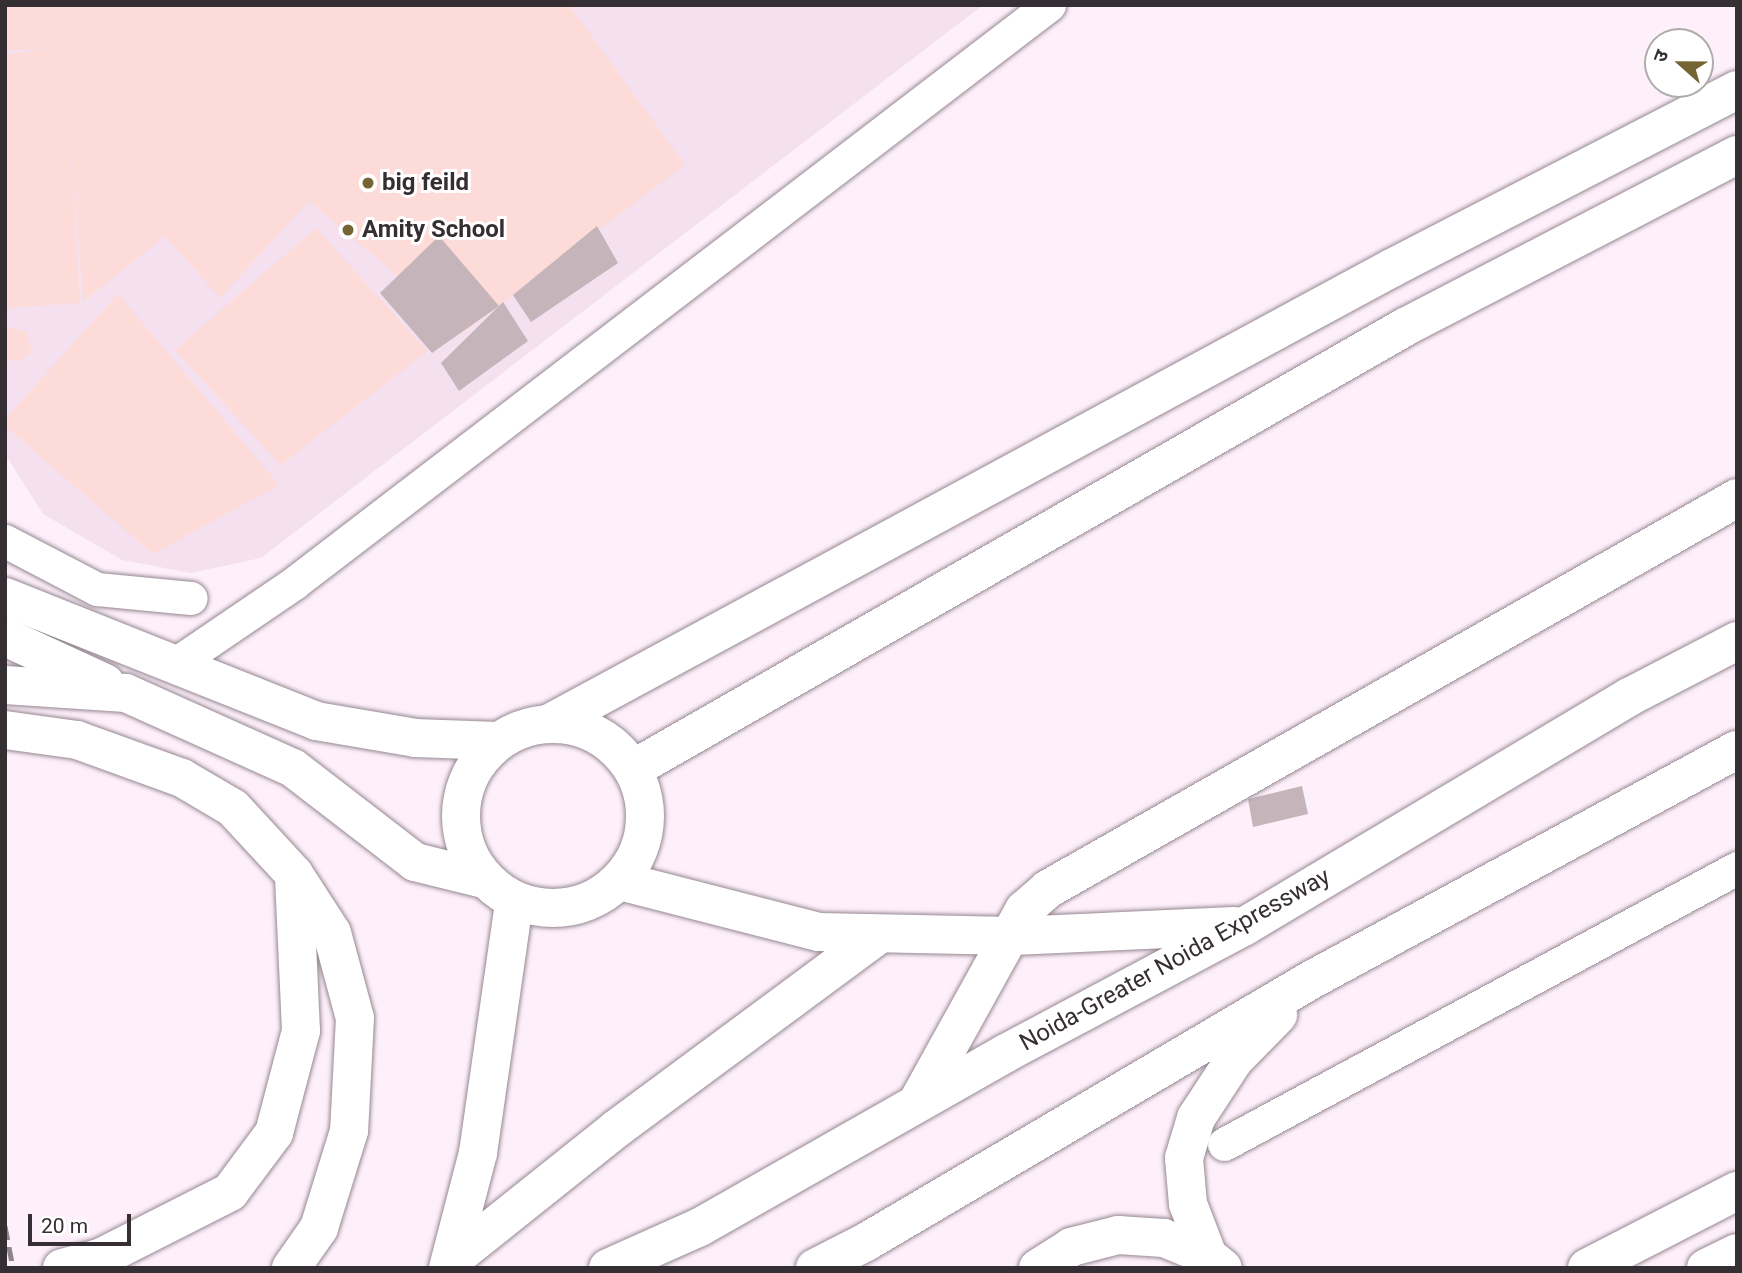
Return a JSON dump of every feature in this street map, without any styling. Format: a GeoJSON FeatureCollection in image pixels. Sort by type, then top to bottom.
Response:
{"type":"FeatureCollection","features":[{"type":"Feature","properties":{"kind":"main road"},"geometry":{"type":"LineString","coordinates":[[550,723],[592,731],[614,746],[634,769],[646,813],[638,855],[620,881],[585,904],[553,910],[514,902],[483,878],[465,849],[461,802],[468,778],[498,741],[520,729],[550,723],[1392,268],[1737,90]]}},
{"type":"Feature","properties":{"kind":"main road"},"geometry":{"type":"LineString","coordinates":[[634,769],[1405,327],[1737,155]]}},
{"type":"Feature","properties":{"kind":"main road"},"geometry":{"type":"LineString","coordinates":[[917,1103],[1013,936],[1024,910],[1048,889],[1737,498]]}},
{"type":"Feature","properties":{"kind":"main road"},"geometry":{"type":"LineString","coordinates":[[5,597],[316,722],[415,738],[498,741]]}},
{"type":"Feature","properties":{"kind":"main road"},"geometry":{"type":"LineString","coordinates":[[5,637],[293,768],[415,862],[483,878]]}},
{"type":"Feature","properties":{"kind":"main road","name":"Noida-Greater Noida Expressway"},"geometry":{"type":"LineString","coordinates":[[608,1268],[701,1227],[917,1103],[1245,926],[1629,698],[1737,641]]}},
{"type":"Feature","properties":{"kind":"main road"},"geometry":{"type":"LineString","coordinates":[[5,684],[126,693]]}},
{"type":"Feature","properties":{"kind":"main road"},"geometry":{"type":"LineString","coordinates":[[5,730],[77,740],[182,778],[233,808],[294,874],[331,933],[355,1018],[349,1131],[319,1228],[291,1268]]}},
{"type":"Feature","properties":{"kind":"main road"},"geometry":{"type":"LineString","coordinates":[[814,1268],[866,1242],[1311,980],[1737,750]]}},
{"type":"Feature","properties":{"kind":"main road"},"geometry":{"type":"LineString","coordinates":[[62,1268],[100,1258],[230,1192],[274,1133],[301,1031],[294,874]]}},
{"type":"Feature","properties":{"kind":"main road"},"geometry":{"type":"LineString","coordinates":[[620,881],[820,932],[1013,936],[1245,926]]}},
{"type":"Feature","properties":{"kind":"main road"},"geometry":{"type":"LineString","coordinates":[[450,1264],[478,1153],[514,902]]}},
{"type":"Feature","properties":{"kind":"main road"},"geometry":{"type":"LineString","coordinates":[[450,1264],[616,1129],[880,934]]}},
{"type":"Feature","properties":{"kind":"main road"},"geometry":{"type":"LineString","coordinates":[[1216,1262],[1188,1205],[1184,1158],[1196,1118],[1234,1060],[1311,980]]}},
{"type":"Feature","properties":{"kind":"main road"},"geometry":{"type":"LineString","coordinates":[[1587,1268],[1737,1191]]}},
{"type":"Feature","properties":{"kind":"main road"},"geometry":{"type":"LineString","coordinates":[[1038,1268],[1071,1247],[1118,1235],[1164,1238],[1216,1262]]}},
{"type":"Feature","properties":{"kind":"main road"},"geometry":{"type":"LineString","coordinates":[[1706,1268],[1737,1253]]}},
{"type":"Feature","properties":{"kind":"street"},"geometry":{"type":"LineString","coordinates":[[175,664],[294,583],[1049,5]]}},
{"type":"Feature","properties":{"kind":"street"},"geometry":{"type":"LineString","coordinates":[[5,541],[97,589],[191,598]]}},
{"type":"Feature","properties":{"kind":"street"},"geometry":{"type":"LineString","coordinates":[[1224,1144],[1737,868]]}},
{"type":"Feature","properties":{"kind":"shaded area","name":"Amity School"},"geometry":{"type":"Polygon","coordinates":[[[5,5],[983,5],[261,558],[191,573],[122,560],[43,514],[5,454],[5,5]]]}},
{"type":"Feature","properties":{"kind":"shaded area","name":"big feild"},"geometry":{"type":"Polygon","coordinates":[[[5,5],[569,5],[685,165],[464,332],[309,201],[220,298],[165,236],[83,302],[70,125],[80,303],[5,308],[5,54],[47,49],[5,50],[5,5]]]}},
{"type":"Feature","properties":{"kind":"shaded area"},"geometry":{"type":"Polygon","coordinates":[[[316,228],[427,351],[281,465],[175,350],[316,228]]]}},
{"type":"Feature","properties":{"kind":"shaded area"},"geometry":{"type":"Polygon","coordinates":[[[118,294],[279,485],[153,554],[5,426],[5,419],[118,294]]]}},
{"type":"Feature","properties":{"kind":"shaded area"},"geometry":{"type":"Polygon","coordinates":[[[5,327],[26,331],[32,352],[19,361],[5,360],[5,327]]]}},
{"type":"Feature","properties":{"kind":"building"},"geometry":{"type":"Polygon","coordinates":[[[597,226],[618,263],[531,322],[513,295],[597,226]]]}},
{"type":"Feature","properties":{"kind":"building"},"geometry":{"type":"Polygon","coordinates":[[[439,236],[499,306],[432,353],[380,293],[439,236]]]}},
{"type":"Feature","properties":{"kind":"building"},"geometry":{"type":"Polygon","coordinates":[[[503,302],[528,341],[459,391],[441,363],[503,302]]]}},
{"type":"Feature","properties":{"kind":"building"},"geometry":{"type":"Polygon","coordinates":[[[1302,786],[1308,814],[1253,827],[1248,799],[1302,786]]]}},
{"type":"Feature","properties":{"kind":"railway"},"geometry":{"type":"LineString","coordinates":[[5,1226],[13,1268]]}},
{"type":"Feature","properties":{"kind":"place","name":"big feild"},"geometry":{"type":"Point","coordinates":[368,183]}},
{"type":"Feature","properties":{"kind":"place","name":"Amity School"},"geometry":{"type":"Point","coordinates":[348,230]}}]}
